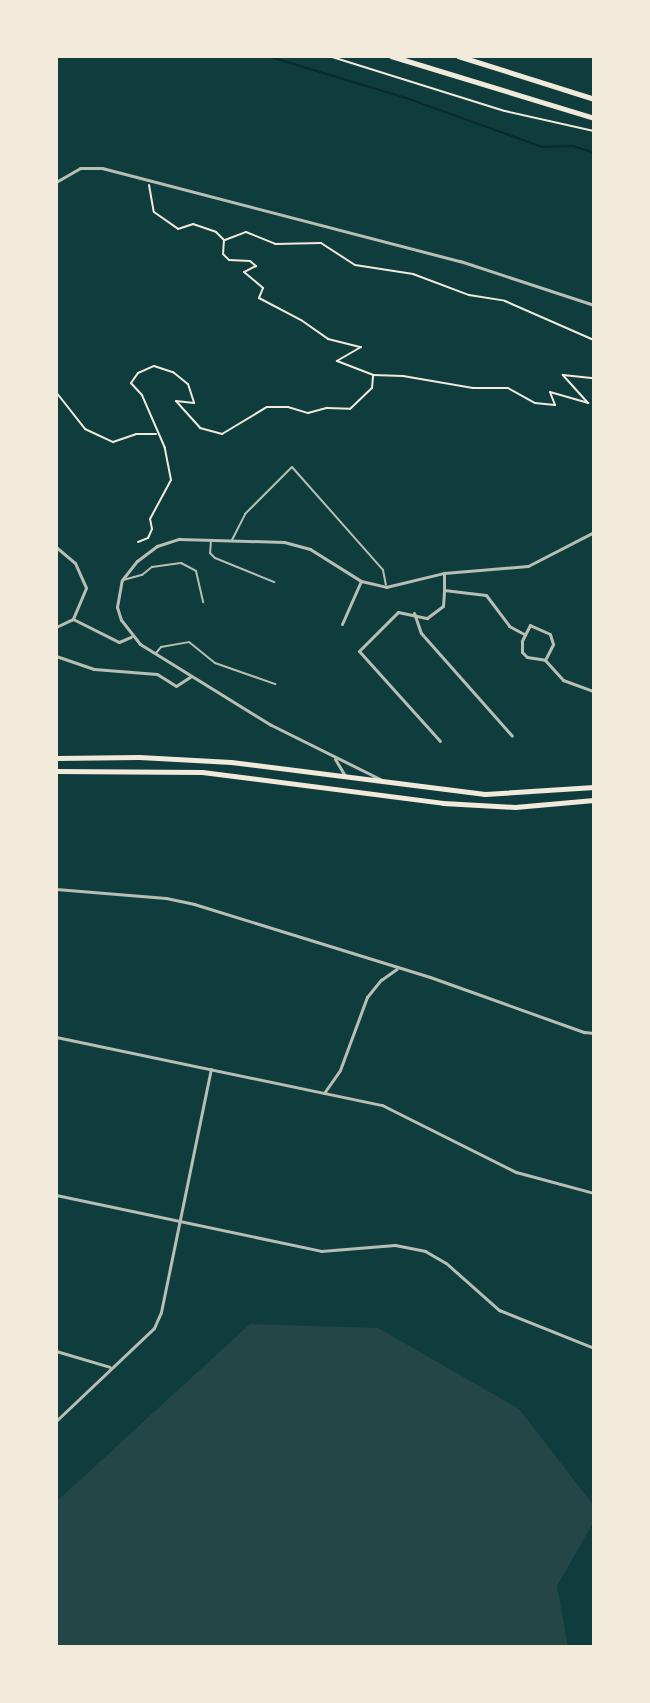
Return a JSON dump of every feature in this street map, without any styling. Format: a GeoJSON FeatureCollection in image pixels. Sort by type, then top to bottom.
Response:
{"type":"FeatureCollection","features":[{"type":"Feature","properties":{"kind":"main road"},"geometry":{"type":"LineString","coordinates":[[391,56],[594,118]]}},
{"type":"Feature","properties":{"kind":"main road"},"geometry":{"type":"LineString","coordinates":[[458,56],[594,99]]}},
{"type":"Feature","properties":{"kind":"main road"},"geometry":{"type":"LineString","coordinates":[[56,758],[139,757],[216,761],[485,794],[544,793],[594,787]]}},
{"type":"Feature","properties":{"kind":"main road"},"geometry":{"type":"LineString","coordinates":[[56,771],[202,772],[443,803],[515,807],[594,800]]}},
{"type":"Feature","properties":{"kind":"street"},"geometry":{"type":"LineString","coordinates":[[56,182],[89,166],[460,261],[594,305]]}},
{"type":"Feature","properties":{"kind":"street"},"geometry":{"type":"LineString","coordinates":[[387,782],[329,755],[190,677],[131,637],[117,607],[122,580],[137,561],[157,546],[179,539],[284,542],[310,549],[361,581],[386,587],[444,573],[528,566],[594,532]]}},
{"type":"Feature","properties":{"kind":"street"},"geometry":{"type":"LineString","coordinates":[[56,547],[75,563],[86,588],[73,619],[56,627]]}},
{"type":"Feature","properties":{"kind":"street"},"geometry":{"type":"LineString","coordinates":[[440,741],[359,651],[398,612],[427,618],[443,606],[444,573]]}},
{"type":"Feature","properties":{"kind":"street"},"geometry":{"type":"LineString","coordinates":[[342,624],[361,581]]}},
{"type":"Feature","properties":{"kind":"street"},"geometry":{"type":"LineString","coordinates":[[444,590],[486,595],[509,626],[525,635]]}},
{"type":"Feature","properties":{"kind":"street"},"geometry":{"type":"LineString","coordinates":[[414,613],[421,633],[512,736]]}},
{"type":"Feature","properties":{"kind":"street"},"geometry":{"type":"LineString","coordinates":[[73,619],[119,642],[131,637]]}},
{"type":"Feature","properties":{"kind":"street"},"geometry":{"type":"LineString","coordinates":[[545,660],[553,644],[550,634],[530,625],[522,652],[527,657],[545,660],[563,680],[594,691]]}},
{"type":"Feature","properties":{"kind":"street"},"geometry":{"type":"LineString","coordinates":[[56,656],[94,669],[157,674],[176,686],[190,677]]}},
{"type":"Feature","properties":{"kind":"street"},"geometry":{"type":"LineString","coordinates":[[329,755],[346,777]]}},
{"type":"Feature","properties":{"kind":"street"},"geometry":{"type":"LineString","coordinates":[[56,889],[136,894],[194,904],[594,1033]]}},
{"type":"Feature","properties":{"kind":"street"},"geometry":{"type":"LineString","coordinates":[[324,1094],[340,1070],[367,997],[381,980],[397,969]]}},
{"type":"Feature","properties":{"kind":"street"},"geometry":{"type":"LineString","coordinates":[[56,1037],[382,1105],[516,1172],[594,1193]]}},
{"type":"Feature","properties":{"kind":"street"},"geometry":{"type":"LineString","coordinates":[[56,1421],[154,1328],[161,1312],[211,1069]]}},
{"type":"Feature","properties":{"kind":"street"},"geometry":{"type":"LineString","coordinates":[[56,1195],[321,1251],[395,1245],[425,1251],[446,1263],[499,1310],[594,1348]]}},
{"type":"Feature","properties":{"kind":"street"},"geometry":{"type":"LineString","coordinates":[[56,1351],[104,1362],[111,1368]]}},
{"type":"Feature","properties":{"kind":"lane"},"geometry":{"type":"LineString","coordinates":[[232,540],[245,514],[292,467],[383,570],[386,587]]}},
{"type":"Feature","properties":{"kind":"lane"},"geometry":{"type":"LineString","coordinates":[[211,539],[210,553],[215,558],[274,582]]}},
{"type":"Feature","properties":{"kind":"lane"},"geometry":{"type":"LineString","coordinates":[[122,580],[142,575],[152,567],[181,563],[196,571],[203,602]]}},
{"type":"Feature","properties":{"kind":"lane"},"geometry":{"type":"LineString","coordinates":[[155,654],[161,647],[189,642],[215,663],[275,684]]}},
{"type":"Feature","properties":{"kind":"path"},"geometry":{"type":"LineString","coordinates":[[329,56],[505,111],[594,131]]}},
{"type":"Feature","properties":{"kind":"path"},"geometry":{"type":"LineString","coordinates":[[148,180],[154,212],[178,229],[193,224],[216,232],[224,240],[223,254],[229,260],[250,261],[256,266],[244,272],[263,288],[259,298],[301,320],[328,339],[361,347],[337,361],[373,375],[403,376],[473,388],[508,388],[535,403],[555,405],[550,392],[588,403],[563,375],[594,378]]}},
{"type":"Feature","properties":{"kind":"path"},"geometry":{"type":"LineString","coordinates":[[224,240],[246,232],[275,244],[321,243],[355,265],[413,274],[469,295],[505,301],[594,340]]}},
{"type":"Feature","properties":{"kind":"path"},"geometry":{"type":"LineString","coordinates":[[138,542],[148,538],[152,529],[150,519],[171,480],[165,448],[142,395],[131,383],[138,373],[154,366],[173,372],[188,384],[194,403],[176,401],[200,428],[222,434],[267,407],[288,407],[308,413],[327,408],[350,409],[372,388],[373,375]]}},
{"type":"Feature","properties":{"kind":"path"},"geometry":{"type":"LineString","coordinates":[[56,392],[70,415],[85,429],[113,442],[136,434],[158,434]]}},
{"type":"Feature","properties":{"kind":"shaded area"},"geometry":{"type":"Polygon","coordinates":[[[250,1324],[378,1328],[519,1409],[594,1506],[594,1521],[557,1586],[568,1647],[56,1647],[56,1502],[250,1324]]]}},
{"type":"Feature","properties":{"kind":"waterway"},"geometry":{"type":"LineString","coordinates":[[267,56],[409,99],[542,147],[573,146],[594,153]]}}]}
